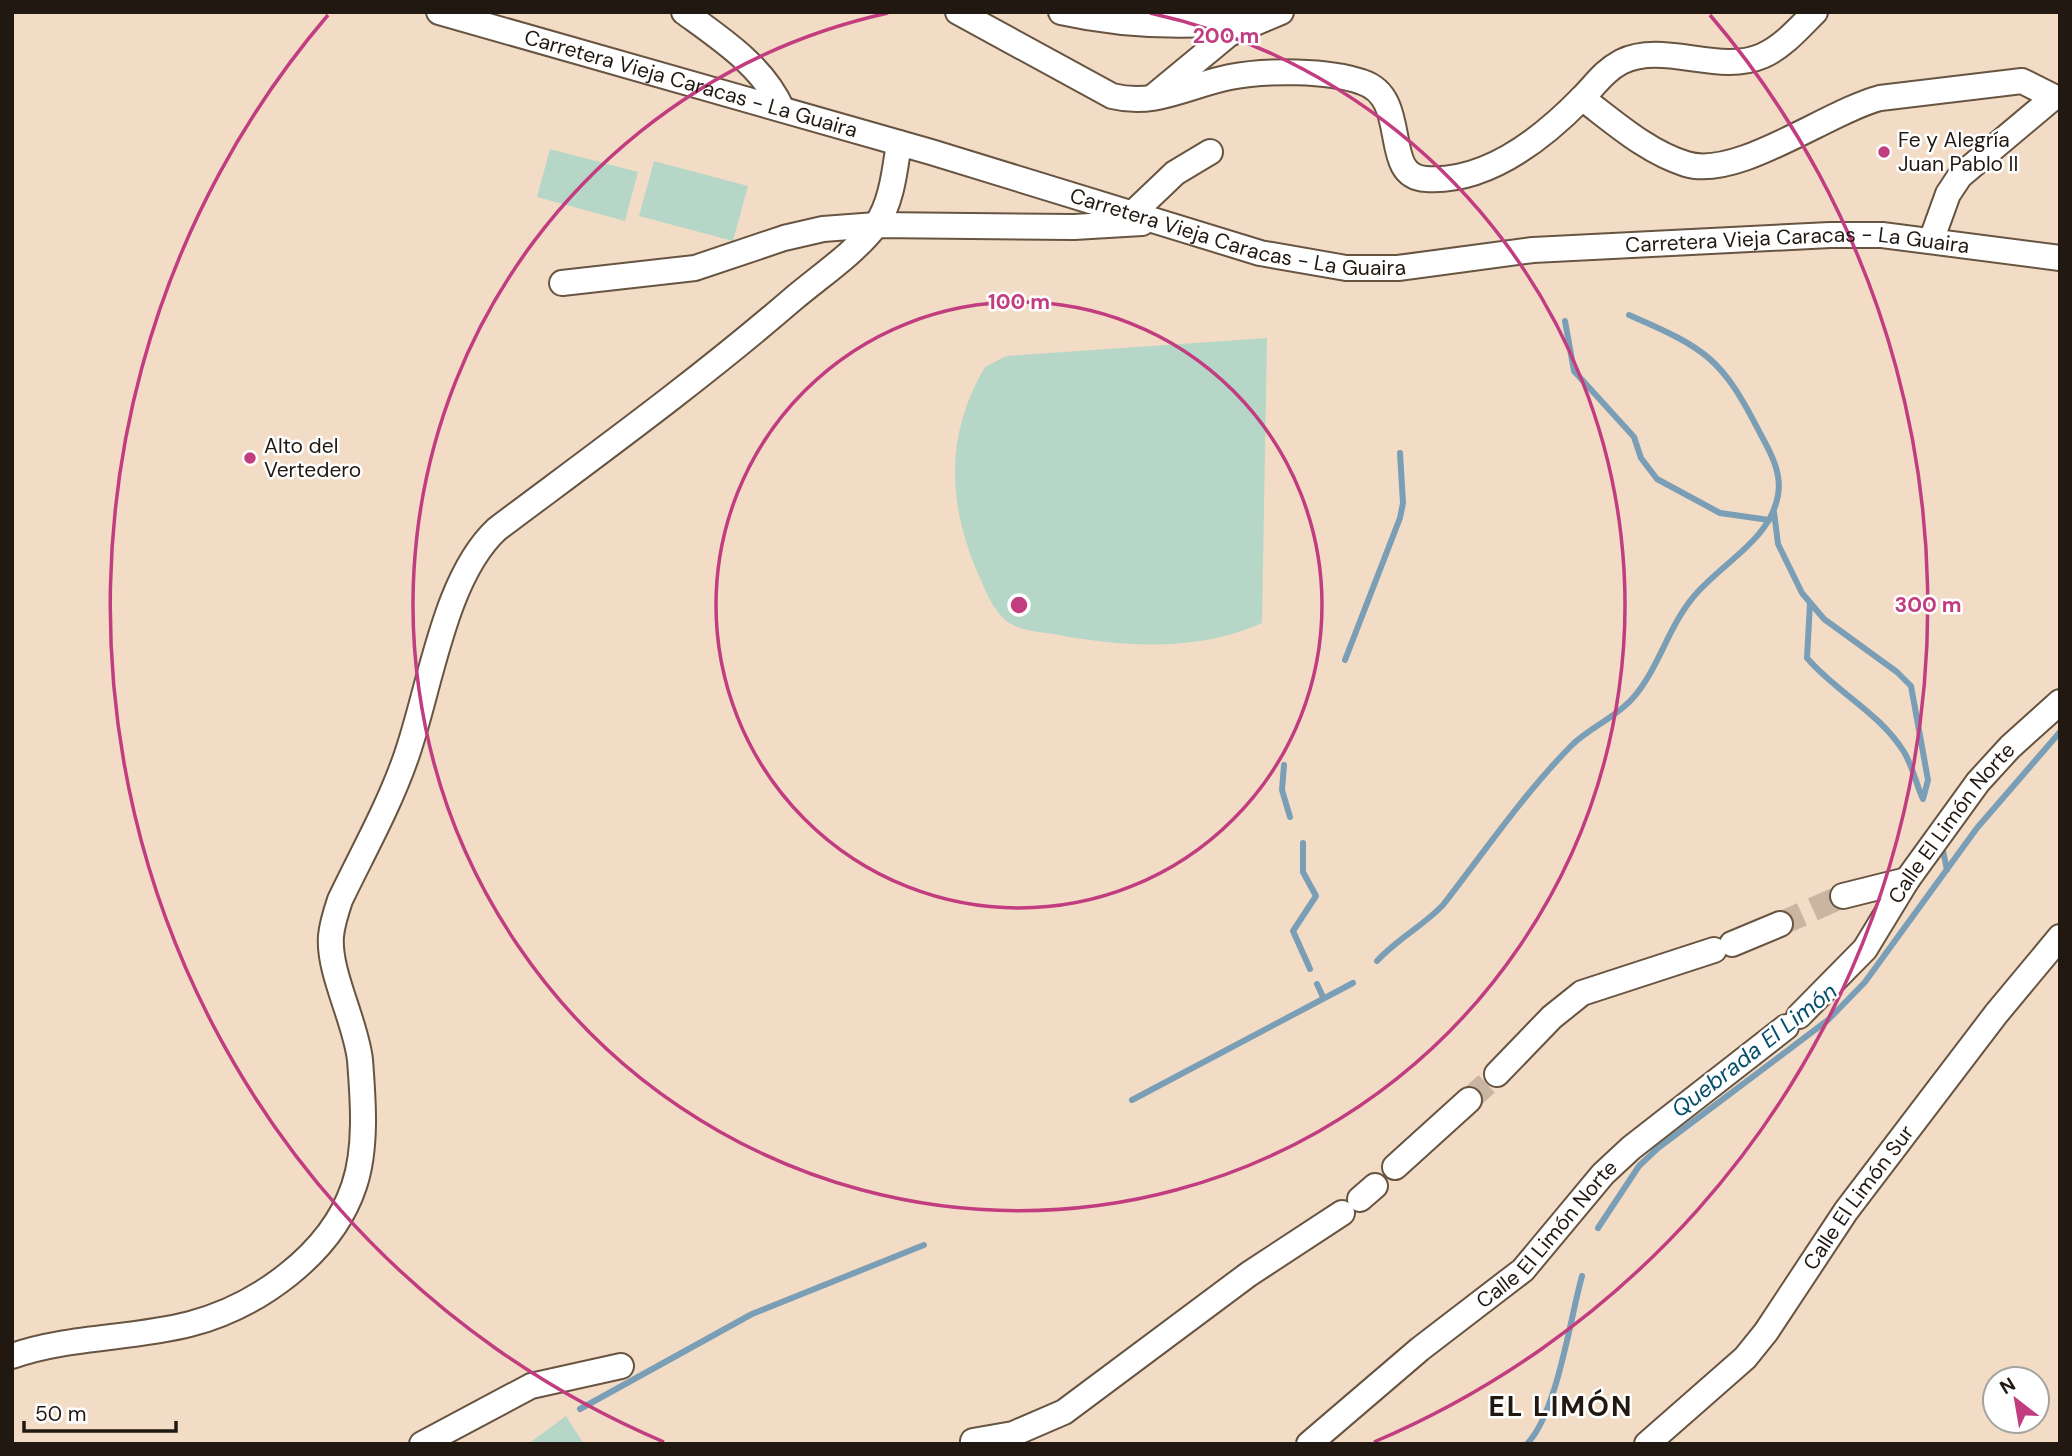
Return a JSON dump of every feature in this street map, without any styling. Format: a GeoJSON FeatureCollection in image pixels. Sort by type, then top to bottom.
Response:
{"type":"FeatureCollection","features":[{"type":"Feature","properties":{"kind":"street","name":"Carretera Vieja Caracas - La Guaira"},"geometry":{"type":"LineString","coordinates":[[439,12],[782,108],[1260,253],[1368,270],[1533,250],[1830,235],[1882,235],[2060,258]]}},
{"type":"Feature","properties":{"kind":"street"},"geometry":{"type":"LineString","coordinates":[[684,12],[747,61],[767,82],[782,108]]}},
{"type":"Feature","properties":{"kind":"street"},"geometry":{"type":"LineString","coordinates":[[958,12],[1112,96],[1151,99],[1230,77],[1258,74],[1338,76],[1363,82],[1382,94],[1389,105],[1397,155],[1406,169],[1424,180],[1464,174],[1522,149],[1583,98],[1608,69],[1645,55],[1728,61],[1760,57],[1773,50],[1815,12]]}},
{"type":"Feature","properties":{"kind":"street"},"geometry":{"type":"LineString","coordinates":[[1061,12],[1129,24],[1178,27],[1270,16]]}},
{"type":"Feature","properties":{"kind":"street"},"geometry":{"type":"LineString","coordinates":[[1151,99],[1229,34],[1270,16]]}},
{"type":"Feature","properties":{"kind":"street"},"geometry":{"type":"LineString","coordinates":[[1583,98],[1644,145],[1684,164],[1703,168],[1736,160],[1857,104],[1880,98],[2022,81],[2054,97],[1960,176],[1948,194],[1931,241]]}},
{"type":"Feature","properties":{"kind":"street"},"geometry":{"type":"LineString","coordinates":[[12,1356],[189,1324],[220,1314],[261,1295],[299,1266],[318,1244],[354,1188],[361,1142],[359,1057],[333,957],[331,939],[334,919],[340,900],[405,759],[441,635],[475,552],[497,529],[667,402],[758,329],[876,225],[895,172],[899,143]]}},
{"type":"Feature","properties":{"kind":"street"},"geometry":{"type":"LineString","coordinates":[[1132,214],[1175,173],[1210,152]]}},
{"type":"Feature","properties":{"kind":"street"},"geometry":{"type":"LineString","coordinates":[[562,283],[695,268],[797,234],[823,229],[876,225],[1074,227],[1157,222]]}},
{"type":"Feature","properties":{"kind":"street","name":"Calle El Limón Norte"},"geometry":{"type":"LineString","coordinates":[[1309,1444],[1420,1349],[1523,1270],[1603,1174],[1631,1148],[1793,1021],[1865,949],[1907,880],[1991,767],[2060,702]]}},
{"type":"Feature","properties":{"kind":"street"},"geometry":{"type":"LineString","coordinates":[[1843,896],[1907,880]]}},
{"type":"Feature","properties":{"kind":"street"},"geometry":{"type":"LineString","coordinates":[[1497,1074],[1552,1017],[1582,993],[1723,947],[1780,924]]}},
{"type":"Feature","properties":{"kind":"street","name":"Calle El Limón Sur"},"geometry":{"type":"LineString","coordinates":[[1647,1444],[1745,1358],[1766,1332],[1846,1211],[1996,1014],[2060,937]]}},
{"type":"Feature","properties":{"kind":"street"},"geometry":{"type":"LineString","coordinates":[[1395,1167],[1469,1100]]}},
{"type":"Feature","properties":{"kind":"street"},"geometry":{"type":"LineString","coordinates":[[973,1441],[1013,1434],[1064,1412],[1249,1274],[1359,1199]]}},
{"type":"Feature","properties":{"kind":"street"},"geometry":{"type":"LineString","coordinates":[[422,1444],[531,1386],[621,1366]]}},
{"type":"Feature","properties":{"kind":"green space"},"geometry":{"type":"Polygon","coordinates":[[[550,149],[638,172],[625,221],[537,197],[550,149]]]}},
{"type":"Feature","properties":{"kind":"green space"},"geometry":{"type":"Polygon","coordinates":[[[654,161],[748,186],[733,241],[639,216],[654,161]]]}},
{"type":"Feature","properties":{"kind":"green space"},"geometry":{"type":"Polygon","coordinates":[[[1267,338],[1262,623],[1213,639],[1187,643],[1136,644],[1034,631],[1016,627],[1005,620],[992,603],[979,576],[961,523],[956,497],[957,445],[962,419],[985,367],[1006,356],[1267,338]]]}},
{"type":"Feature","properties":{"kind":"green space"},"geometry":{"type":"Polygon","coordinates":[[[566,1416],[584,1444],[528,1444],[566,1416]]]}},
{"type":"Feature","properties":{"kind":"waterway"},"geometry":{"type":"LineString","coordinates":[[1377,961],[1443,905],[1555,762],[1573,744],[1632,699],[1695,595],[1756,538],[1774,511],[1779,487],[1775,464],[1747,409],[1723,372],[1710,359],[1677,337],[1629,315]]}},
{"type":"Feature","properties":{"kind":"waterway"},"geometry":{"type":"LineString","coordinates":[[1565,321],[1574,371],[1634,437],[1641,458],[1657,479],[1720,513],[1769,520]]}},
{"type":"Feature","properties":{"kind":"waterway"},"geometry":{"type":"LineString","coordinates":[[1345,660],[1400,518],[1403,503],[1400,453]]}},
{"type":"Feature","properties":{"kind":"waterway"},"geometry":{"type":"LineString","coordinates":[[1774,512],[1778,544],[1802,593],[1824,619],[1897,672],[1911,686],[1928,780],[1923,799]]}},
{"type":"Feature","properties":{"kind":"waterway"},"geometry":{"type":"LineString","coordinates":[[1810,603],[1807,658],[1894,738],[1907,757],[1922,797]]}},
{"type":"Feature","properties":{"kind":"waterway","name":"Quebrada El Limón"},"geometry":{"type":"LineString","coordinates":[[1598,1228],[1639,1166],[1658,1148],[1828,1020],[1865,982],[1977,828],[2060,732]]}},
{"type":"Feature","properties":{"kind":"waterway"},"geometry":{"type":"LineString","coordinates":[[1284,765],[1282,790],[1290,817]]}},
{"type":"Feature","properties":{"kind":"waterway"},"geometry":{"type":"LineString","coordinates":[[1303,843],[1303,872],[1316,896],[1293,931],[1310,969]]}},
{"type":"Feature","properties":{"kind":"waterway"},"geometry":{"type":"LineString","coordinates":[[1942,846],[1947,870]]}},
{"type":"Feature","properties":{"kind":"waterway"},"geometry":{"type":"LineString","coordinates":[[1132,1100],[1353,983]]}},
{"type":"Feature","properties":{"kind":"waterway"},"geometry":{"type":"LineString","coordinates":[[1317,984],[1323,997]]}},
{"type":"Feature","properties":{"kind":"waterway"},"geometry":{"type":"LineString","coordinates":[[580,1409],[752,1314],[924,1245]]}},
{"type":"Feature","properties":{"kind":"waterway","name":"Quebrada El Limón"},"geometry":{"type":"LineString","coordinates":[[1527,1444],[1547,1411],[1582,1276]]}},
{"type":"Feature","properties":{"kind":"tunnel"},"geometry":{"type":"LineString","coordinates":[[1780,924],[1843,896]]}},
{"type":"Feature","properties":{"kind":"tunnel"},"geometry":{"type":"LineString","coordinates":[[1469,1100],[1497,1074]]}},
{"type":"Feature","properties":{"kind":"place","name":"Fe y Alegría Juan Pablo II"},"geometry":{"type":"Point","coordinates":[1884,152]}},
{"type":"Feature","properties":{"kind":"place","name":"Alto del Vertedero"},"geometry":{"type":"Point","coordinates":[250,458]}},
{"type":"Feature","properties":{"kind":"district","name":"EL LIMÓN"},"geometry":{"type":"Point","coordinates":[1561,1406]}}]}
